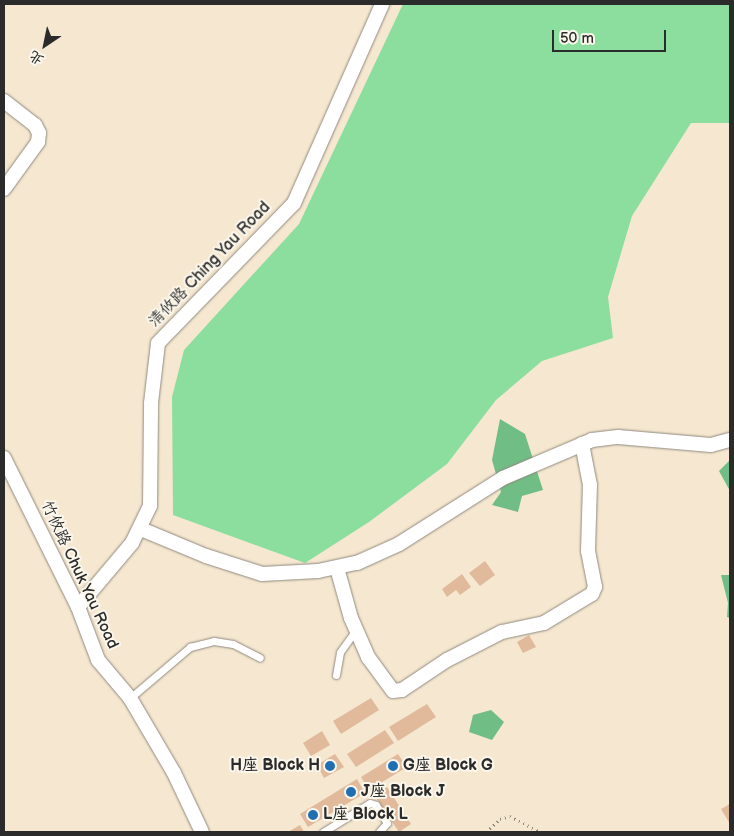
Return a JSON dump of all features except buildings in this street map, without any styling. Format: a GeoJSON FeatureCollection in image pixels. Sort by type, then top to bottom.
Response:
{"type":"FeatureCollection","features":[{"type":"Feature","properties":{"kind":"street","name":"清攸路 Ching Yau Road"},"geometry":{"type":"LineString","coordinates":[[78,608],[132,543],[141,529],[150,506],[150,403],[158,343],[294,203],[382,4]]}},
{"type":"Feature","properties":{"kind":"street"},"geometry":{"type":"LineString","coordinates":[[4,101],[35,125],[39,133],[38,142],[4,189]]}},
{"type":"Feature","properties":{"kind":"street"},"geometry":{"type":"LineString","coordinates":[[141,529],[206,556],[262,574],[337,568],[399,544],[503,478],[582,444],[618,437],[711,445],[730,440]]}},
{"type":"Feature","properties":{"kind":"street"},"geometry":{"type":"LineString","coordinates":[[337,568],[344,598],[356,630],[388,689],[399,691],[447,660],[502,632],[538,625],[592,594],[595,587],[588,551],[590,485],[582,444]]}},
{"type":"Feature","properties":{"kind":"street","name":"竹攸路 Chuk Yau Road"},"geometry":{"type":"LineString","coordinates":[[4,458],[78,608],[98,660],[130,698],[174,773],[202,832]]}},
{"type":"Feature","properties":{"kind":"lane"},"geometry":{"type":"LineString","coordinates":[[336,675],[340,652],[356,630]]}},
{"type":"Feature","properties":{"kind":"lane"},"geometry":{"type":"LineString","coordinates":[[130,698],[190,647],[214,642],[233,644],[260,658]]}},
{"type":"Feature","properties":{"kind":"lane"},"geometry":{"type":"LineString","coordinates":[[323,832],[370,803],[376,805],[387,823],[379,832]]}},
{"type":"Feature","properties":{"kind":"path"},"geometry":{"type":"LineString","coordinates":[[486,832],[500,819],[510,816],[540,832]]}},
{"type":"Feature","properties":{"kind":"green space"},"geometry":{"type":"Polygon","coordinates":[[[403,4],[730,4],[730,123],[691,123],[632,216],[608,297],[613,338],[542,361],[496,400],[447,464],[369,522],[305,563],[173,515],[172,397],[184,350],[299,224],[403,4]]]}},
{"type":"Feature","properties":{"kind":"green space"},"geometry":{"type":"Polygon","coordinates":[[[500,419],[525,434],[543,490],[522,496],[518,512],[492,505],[501,492],[492,460],[500,419]]]}},
{"type":"Feature","properties":{"kind":"green space"},"geometry":{"type":"Polygon","coordinates":[[[730,460],[730,491],[719,471],[730,460]]]}},
{"type":"Feature","properties":{"kind":"green space"},"geometry":{"type":"Polygon","coordinates":[[[721,575],[730,575],[730,618],[727,617],[728,603],[721,575]]]}},
{"type":"Feature","properties":{"kind":"green space"},"geometry":{"type":"Polygon","coordinates":[[[491,710],[504,722],[492,740],[469,732],[473,715],[491,710]]]}},
{"type":"Feature","properties":{"kind":"place","name":"H座 Block H"},"geometry":{"type":"Point","coordinates":[330,766]}},
{"type":"Feature","properties":{"kind":"place","name":"G座 Block G"},"geometry":{"type":"Point","coordinates":[393,766]}},
{"type":"Feature","properties":{"kind":"place","name":"J座 Block J"},"geometry":{"type":"Point","coordinates":[351,792]}},
{"type":"Feature","properties":{"kind":"place","name":"L座 Block L"},"geometry":{"type":"Point","coordinates":[313,815]}}]}
